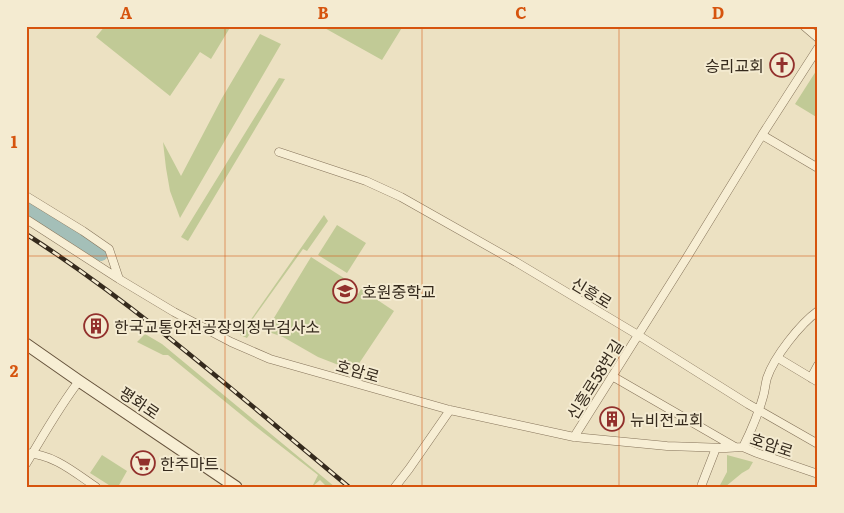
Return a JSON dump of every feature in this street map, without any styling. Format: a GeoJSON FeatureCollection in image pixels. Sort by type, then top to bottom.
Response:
{"type":"FeatureCollection","features":[{"type":"Feature","properties":{"kind":"main road","name":"평화로"},"geometry":{"type":"LineString","coordinates":[[26,344],[79,382],[236,487]]}},
{"type":"Feature","properties":{"kind":"street"},"geometry":{"type":"LineString","coordinates":[[804,26],[818,38]]}},
{"type":"Feature","properties":{"kind":"street","name":"신흥로58번길"},"geometry":{"type":"LineString","coordinates":[[574,437],[818,48]]}},
{"type":"Feature","properties":{"kind":"street"},"geometry":{"type":"LineString","coordinates":[[762,135],[818,168]]}},
{"type":"Feature","properties":{"kind":"street","name":"신흥로"},"geometry":{"type":"LineString","coordinates":[[279,152],[366,181],[401,197],[508,257],[818,444]]}},
{"type":"Feature","properties":{"kind":"street"},"geometry":{"type":"LineString","coordinates":[[26,196],[83,231],[109,250],[118,279]]}},
{"type":"Feature","properties":{"kind":"street","name":"호암로"},"geometry":{"type":"LineString","coordinates":[[26,219],[118,279],[174,312],[231,342],[270,359],[450,410],[574,437],[667,446],[740,448],[818,474]]}},
{"type":"Feature","properties":{"kind":"street"},"geometry":{"type":"LineString","coordinates":[[612,376],[740,448],[753,426],[768,377],[778,358],[794,335],[818,311]]}},
{"type":"Feature","properties":{"kind":"street"},"geometry":{"type":"LineString","coordinates":[[778,358],[814,380],[818,365]]}},
{"type":"Feature","properties":{"kind":"street"},"geometry":{"type":"LineString","coordinates":[[26,464],[29,453],[79,382]]}},
{"type":"Feature","properties":{"kind":"street"},"geometry":{"type":"LineString","coordinates":[[394,487],[409,469],[450,410]]}},
{"type":"Feature","properties":{"kind":"street"},"geometry":{"type":"LineString","coordinates":[[702,484],[716,448]]}},
{"type":"Feature","properties":{"kind":"street"},"geometry":{"type":"LineString","coordinates":[[29,453],[48,457],[62,464],[96,487]]}},
{"type":"Feature","properties":{"kind":"green space"},"geometry":{"type":"Polygon","coordinates":[[[105,26],[231,26],[211,59],[200,52],[170,96],[96,37],[105,26]]]}},
{"type":"Feature","properties":{"kind":"green space"},"geometry":{"type":"Polygon","coordinates":[[[321,26],[403,26],[382,60],[321,26]]]}},
{"type":"Feature","properties":{"kind":"green space"},"geometry":{"type":"Polygon","coordinates":[[[260,34],[281,44],[180,218],[170,191],[163,142],[181,176],[222,98],[260,34]]]}},
{"type":"Feature","properties":{"kind":"green space"},"geometry":{"type":"Polygon","coordinates":[[[818,68],[818,118],[795,104],[818,68]]]}},
{"type":"Feature","properties":{"kind":"green space"},"geometry":{"type":"Polygon","coordinates":[[[279,78],[285,79],[188,241],[181,237],[279,78]]]}},
{"type":"Feature","properties":{"kind":"green space"},"geometry":{"type":"Polygon","coordinates":[[[324,215],[328,221],[307,251],[303,249],[247,327],[253,329],[247,338],[240,335],[324,215]]]}},
{"type":"Feature","properties":{"kind":"green space"},"geometry":{"type":"Polygon","coordinates":[[[337,225],[366,243],[347,273],[318,255],[337,225]]]}},
{"type":"Feature","properties":{"kind":"green space"},"geometry":{"type":"Polygon","coordinates":[[[311,257],[347,280],[344,285],[356,293],[358,294],[361,289],[394,311],[354,371],[318,357],[283,337],[266,331],[311,257]]]}},
{"type":"Feature","properties":{"kind":"green space"},"geometry":{"type":"Polygon","coordinates":[[[145,334],[162,344],[335,487],[327,487],[320,480],[312,487],[318,475],[168,355],[163,355],[137,342],[145,334]]]}},
{"type":"Feature","properties":{"kind":"green space"},"geometry":{"type":"Polygon","coordinates":[[[102,455],[127,471],[118,487],[112,487],[90,473],[102,455]]]}},
{"type":"Feature","properties":{"kind":"green space"},"geometry":{"type":"Polygon","coordinates":[[[727,455],[753,462],[749,469],[725,487],[719,487],[727,472],[727,455]]]}},
{"type":"Feature","properties":{"kind":"waterway"},"geometry":{"type":"LineString","coordinates":[[26,206],[101,254]]}},
{"type":"Feature","properties":{"kind":"railway"},"geometry":{"type":"LineString","coordinates":[[26,234],[69,263],[151,324],[349,487]]}},
{"type":"Feature","properties":{"kind":"place","name":"승리교회"},"geometry":{"type":"Point","coordinates":[782,65]}},
{"type":"Feature","properties":{"kind":"place","name":"호원중학교"},"geometry":{"type":"Point","coordinates":[345,291]}},
{"type":"Feature","properties":{"kind":"place","name":"한국교통안전공장의정부검사소"},"geometry":{"type":"Point","coordinates":[96,326]}},
{"type":"Feature","properties":{"kind":"place","name":"뉴비전교회"},"geometry":{"type":"Point","coordinates":[612,419]}},
{"type":"Feature","properties":{"kind":"place","name":"한주마트"},"geometry":{"type":"Point","coordinates":[143,463]}}]}
